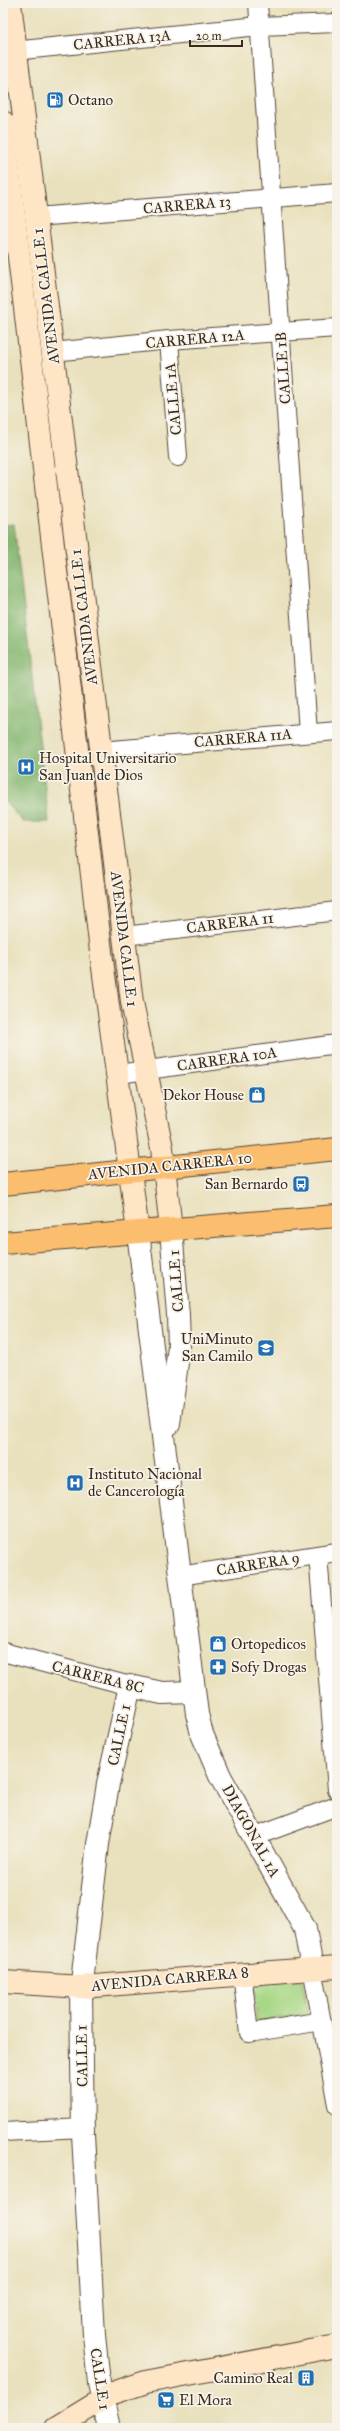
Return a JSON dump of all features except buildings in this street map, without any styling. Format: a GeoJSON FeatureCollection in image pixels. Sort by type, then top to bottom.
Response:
{"type":"FeatureCollection","features":[{"type":"Feature","properties":{"kind":"main road","name":"AVENIDA CALLE 1"},"geometry":{"type":"LineString","coordinates":[[10,3],[9,51],[36,217],[100,751],[132,1002],[165,1167],[171,1229]]}},
{"type":"Feature","properties":{"kind":"main road","name":"AVENIDA CALLE 1"},"geometry":{"type":"LineString","coordinates":[[3,122],[102,960],[138,1232]]}},
{"type":"Feature","properties":{"kind":"main road"},"geometry":{"type":"LineString","coordinates":[[14,219],[36,217]]}},
{"type":"Feature","properties":{"kind":"main road","name":"AVENIDA CARRERA 10"},"geometry":{"type":"LineString","coordinates":[[3,1184],[337,1149]]}},
{"type":"Feature","properties":{"kind":"main road"},"geometry":{"type":"LineString","coordinates":[[3,1243],[337,1216]]}},
{"type":"Feature","properties":{"kind":"main road","name":"AVENIDA CARRERA 8"},"geometry":{"type":"LineString","coordinates":[[3,1982],[82,1987],[242,1973],[337,1967]]}},
{"type":"Feature","properties":{"kind":"main road"},"geometry":{"type":"LineString","coordinates":[[56,2428],[102,2399],[124,2388],[146,2382],[337,2346]]}},
{"type":"Feature","properties":{"kind":"street","name":"CALLE 1B"},"geometry":{"type":"LineString","coordinates":[[258,3],[308,733]]}},
{"type":"Feature","properties":{"kind":"street","name":"CARRERA 13A"},"geometry":{"type":"LineString","coordinates":[[9,51],[259,26],[337,23]]}},
{"type":"Feature","properties":{"kind":"street","name":"CARRERA 13"},"geometry":{"type":"LineString","coordinates":[[36,217],[337,193]]}},
{"type":"Feature","properties":{"kind":"street","name":"CARRERA 12A"},"geometry":{"type":"LineString","coordinates":[[53,352],[169,340],[337,328]]}},
{"type":"Feature","properties":{"kind":"street","name":"CALLE 1A"},"geometry":{"type":"LineString","coordinates":[[169,340],[178,457]]}},
{"type":"Feature","properties":{"kind":"street","name":"CARRERA 11A"},"geometry":{"type":"LineString","coordinates":[[100,751],[337,731]]}},
{"type":"Feature","properties":{"kind":"street","name":"CARRERA 11"},"geometry":{"type":"LineString","coordinates":[[124,936],[337,911]]}},
{"type":"Feature","properties":{"kind":"street","name":"CARRERA 10A"},"geometry":{"type":"LineString","coordinates":[[118,1074],[337,1044]]}},
{"type":"Feature","properties":{"kind":"street","name":"CALLE 1"},"geometry":{"type":"LineString","coordinates":[[165,1453],[179,1347],[171,1229]]}},
{"type":"Feature","properties":{"kind":"street","name":"CALLE 1"},"geometry":{"type":"LineString","coordinates":[[138,1232],[194,1692]]}},
{"type":"Feature","properties":{"kind":"street","name":"CARRERA 9"},"geometry":{"type":"LineString","coordinates":[[179,1576],[337,1552]]}},
{"type":"Feature","properties":{"kind":"street"},"geometry":{"type":"LineString","coordinates":[[318,1555],[337,1790]]}},
{"type":"Feature","properties":{"kind":"street","name":"CARRERA 8C"},"geometry":{"type":"LineString","coordinates":[[3,1652],[130,1686],[162,1693],[194,1692]]}},
{"type":"Feature","properties":{"kind":"street","name":"CALLE 1"},"geometry":{"type":"LineString","coordinates":[[109,2428],[102,2399],[94,2335],[83,2128],[82,1987],[99,1836],[108,1784],[130,1686]]}},
{"type":"Feature","properties":{"kind":"street","name":"DIAGONAL 1A"},"geometry":{"type":"LineString","coordinates":[[194,1692],[196,1714],[210,1754],[253,1837],[305,1929],[312,1968]]}},
{"type":"Feature","properties":{"kind":"street"},"geometry":{"type":"LineString","coordinates":[[253,1837],[337,1806]]}},
{"type":"Feature","properties":{"kind":"street"},"geometry":{"type":"LineString","coordinates":[[312,1968],[337,2105]]}},
{"type":"Feature","properties":{"kind":"street"},"geometry":{"type":"LineString","coordinates":[[242,1973],[249,2033],[322,2021]]}},
{"type":"Feature","properties":{"kind":"street"},"geometry":{"type":"LineString","coordinates":[[3,2132],[83,2128]]}},
{"type":"Feature","properties":{"kind":"green space"},"geometry":{"type":"Polygon","coordinates":[[[14,524],[49,822],[23,822],[3,800],[3,525],[14,524]]]}},
{"type":"Feature","properties":{"kind":"green space"},"geometry":{"type":"Polygon","coordinates":[[[302,1979],[308,2014],[257,2022],[254,1983],[302,1979]]]}},
{"type":"Feature","properties":{"kind":"place","name":"Octano"},"geometry":{"type":"Point","coordinates":[55,100]}},
{"type":"Feature","properties":{"kind":"place","name":"Hospital Universitario San Juan de Dios"},"geometry":{"type":"Point","coordinates":[26,767]}},
{"type":"Feature","properties":{"kind":"place","name":"Dekor House"},"geometry":{"type":"Point","coordinates":[257,1095]}},
{"type":"Feature","properties":{"kind":"place","name":"San Bernardo"},"geometry":{"type":"Point","coordinates":[301,1184]}},
{"type":"Feature","properties":{"kind":"place","name":"UniMinuto San Camilo"},"geometry":{"type":"Point","coordinates":[266,1348]}},
{"type":"Feature","properties":{"kind":"place","name":"Instituto Nacional de Cancerología"},"geometry":{"type":"Point","coordinates":[75,1483]}},
{"type":"Feature","properties":{"kind":"place","name":"Ortopedicos"},"geometry":{"type":"Point","coordinates":[218,1644]}},
{"type":"Feature","properties":{"kind":"place","name":"Sofy Drogas"},"geometry":{"type":"Point","coordinates":[218,1667]}},
{"type":"Feature","properties":{"kind":"place","name":"Camino Real"},"geometry":{"type":"Point","coordinates":[306,2378]}},
{"type":"Feature","properties":{"kind":"place","name":"El Mora"},"geometry":{"type":"Point","coordinates":[166,2400]}}]}
